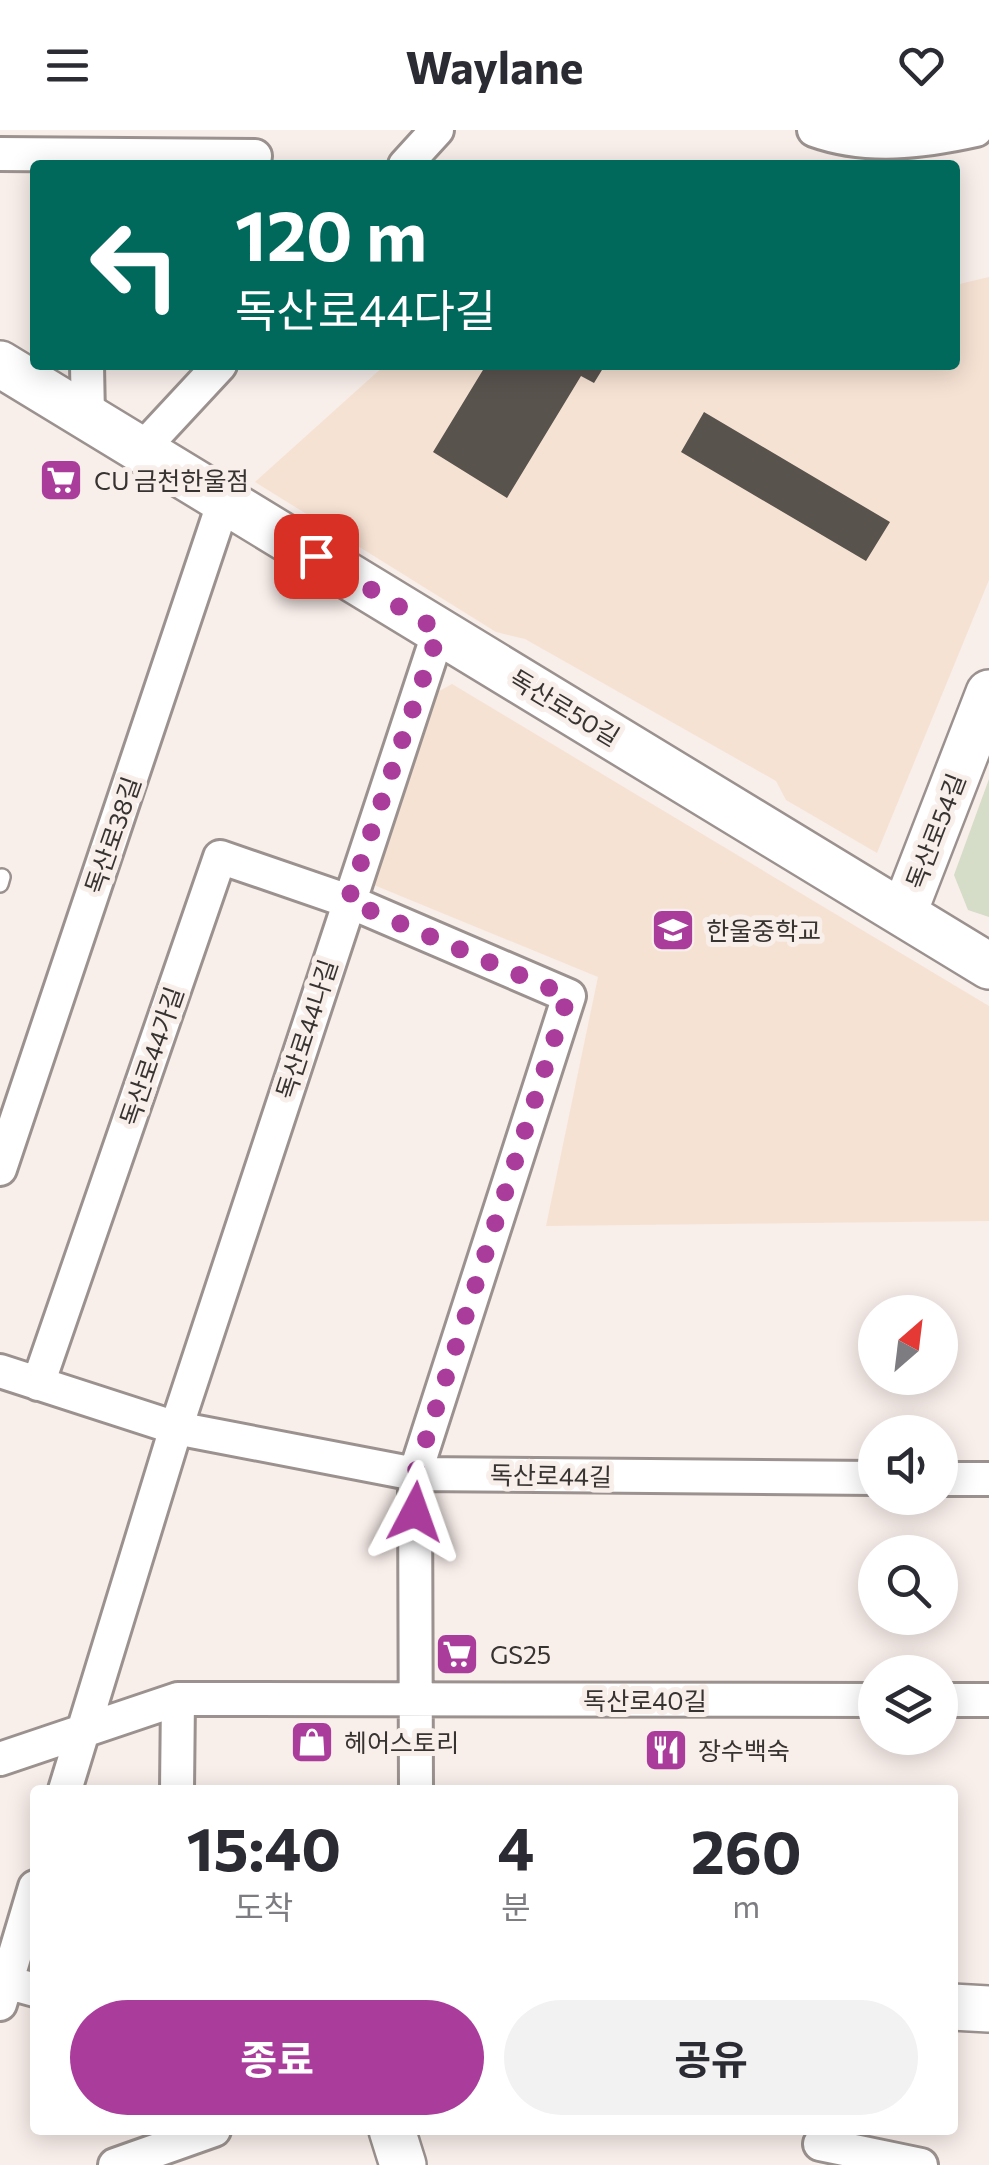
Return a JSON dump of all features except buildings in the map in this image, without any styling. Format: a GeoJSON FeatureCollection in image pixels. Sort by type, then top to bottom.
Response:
{"type":"FeatureCollection","features":[{"type":"Feature","properties":{"kind":"street"},"geometry":{"type":"LineString","coordinates":[[410,160],[437,130]]}},
{"type":"Feature","properties":{"kind":"street"},"geometry":{"type":"LineString","coordinates":[[814,130],[862,142],[930,140],[976,130]]}},
{"type":"Feature","properties":{"kind":"street"},"geometry":{"type":"LineString","coordinates":[[0,154],[255,150]]}},
{"type":"Feature","properties":{"kind":"street","name":"독산로50길"},"geometry":{"type":"LineString","coordinates":[[0,364],[989,966]]}},
{"type":"Feature","properties":{"kind":"street"},"geometry":{"type":"LineString","coordinates":[[87,370],[88,417]]}},
{"type":"Feature","properties":{"kind":"street"},"geometry":{"type":"LineString","coordinates":[[141,450],[215,370]]}},
{"type":"Feature","properties":{"kind":"street","name":"독산로38길"},"geometry":{"type":"LineString","coordinates":[[0,1168],[224,500]]}},
{"type":"Feature","properties":{"kind":"street","name":"독산로44나길"},"geometry":{"type":"LineString","coordinates":[[176,1428],[439,631]]}},
{"type":"Feature","properties":{"kind":"street","name":"독산로54길"},"geometry":{"type":"LineString","coordinates":[[904,912],[989,693]]}},
{"type":"Feature","properties":{"kind":"street","name":"독산로44가길"},"geometry":{"type":"LineString","coordinates":[[38,1384],[220,857],[348,901]]}},
{"type":"Feature","properties":{"kind":"street"},"geometry":{"type":"LineString","coordinates":[[348,901],[568,996],[415,1474],[416,1785]]}},
{"type":"Feature","properties":{"kind":"street","name":"독산로44길"},"geometry":{"type":"LineString","coordinates":[[0,1371],[176,1428],[415,1474],[858,1478]]}},
{"type":"Feature","properties":{"kind":"street"},"geometry":{"type":"LineString","coordinates":[[66,1785],[176,1428]]}},
{"type":"Feature","properties":{"kind":"street"},"geometry":{"type":"LineString","coordinates":[[958,1479],[989,1479]]}},
{"type":"Feature","properties":{"kind":"street"},"geometry":{"type":"LineString","coordinates":[[177,1785],[178,1699]]}},
{"type":"Feature","properties":{"kind":"street","name":"독산로40길"},"geometry":{"type":"LineString","coordinates":[[0,1759],[178,1699],[858,1700]]}},
{"type":"Feature","properties":{"kind":"street"},"geometry":{"type":"LineString","coordinates":[[958,1700],[989,1700]]}},
{"type":"Feature","properties":{"kind":"street"},"geometry":{"type":"LineString","coordinates":[[14,1992],[30,1912]]}},
{"type":"Feature","properties":{"kind":"street"},"geometry":{"type":"LineString","coordinates":[[958,2007],[989,2009]]}},
{"type":"Feature","properties":{"kind":"street"},"geometry":{"type":"LineString","coordinates":[[115,2165],[200,2135]]}},
{"type":"Feature","properties":{"kind":"street"},"geometry":{"type":"LineString","coordinates":[[394,2135],[403,2165]]}},
{"type":"Feature","properties":{"kind":"street"},"geometry":{"type":"LineString","coordinates":[[819,2146],[922,2165]]}},
{"type":"Feature","properties":{"kind":"shaded area"},"geometry":{"type":"Polygon","coordinates":[[[989,277],[989,580],[877,853],[786,800],[776,781],[525,639],[496,632],[255,482],[379,370],[960,370],[960,284],[989,277]]]}},
{"type":"Feature","properties":{"kind":"shaded area","name":"한울중학교"},"geometry":{"type":"Polygon","coordinates":[[[452,684],[989,1006],[989,1221],[546,1226],[598,977],[369,883],[432,695],[452,684]]]}},
{"type":"Feature","properties":{"kind":"green space"},"geometry":{"type":"Polygon","coordinates":[[[989,779],[989,917],[968,910],[954,875],[989,779]]]}},
{"type":"Feature","properties":{"kind":"place","name":"CU 금천한울점"},"geometry":{"type":"Point","coordinates":[61,480]}},
{"type":"Feature","properties":{"kind":"place","name":"한울중학교"},"geometry":{"type":"Point","coordinates":[673,930]}},
{"type":"Feature","properties":{"kind":"place","name":"GS25"},"geometry":{"type":"Point","coordinates":[457,1654]}},
{"type":"Feature","properties":{"kind":"place","name":"헤어스토리"},"geometry":{"type":"Point","coordinates":[312,1742]}},
{"type":"Feature","properties":{"kind":"place","name":"장수백숙"},"geometry":{"type":"Point","coordinates":[666,1750]}},
{"type":"Feature","properties":{"kind":"route"},"geometry":{"type":"LineString","coordinates":[[316,556],[439,631],[348,901],[568,996],[415,1474],[415,1512]]}}]}
